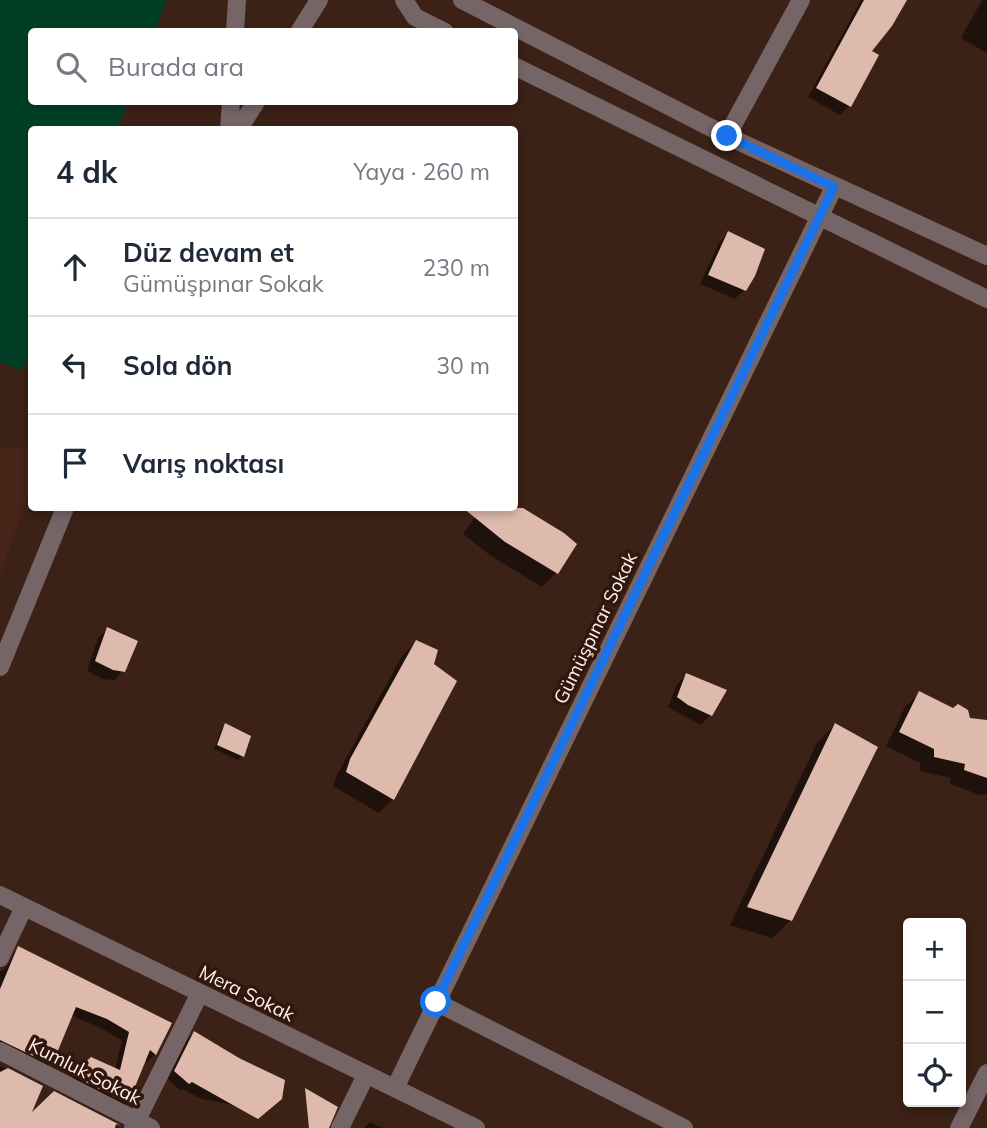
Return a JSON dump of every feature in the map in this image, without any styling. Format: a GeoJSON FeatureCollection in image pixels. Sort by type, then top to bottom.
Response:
{"type":"FeatureCollection","features":[{"type":"Feature","properties":{"kind":"street"},"geometry":{"type":"LineString","coordinates":[[235,28],[236,0]]}},
{"type":"Feature","properties":{"kind":"street"},"geometry":{"type":"LineString","coordinates":[[302,28],[319,0]]}},
{"type":"Feature","properties":{"kind":"street"},"geometry":{"type":"LineString","coordinates":[[404,0],[415,17],[437,28]]}},
{"type":"Feature","properties":{"kind":"street"},"geometry":{"type":"LineString","coordinates":[[462,0],[517,28]]}},
{"type":"Feature","properties":{"kind":"street"},"geometry":{"type":"LineString","coordinates":[[727,136],[801,0]]}},
{"type":"Feature","properties":{"kind":"street"},"geometry":{"type":"LineString","coordinates":[[518,29],[727,136],[987,256]]}},
{"type":"Feature","properties":{"kind":"street"},"geometry":{"type":"LineString","coordinates":[[518,68],[987,299]]}},
{"type":"Feature","properties":{"kind":"street"},"geometry":{"type":"LineString","coordinates":[[229,126],[231,105]]}},
{"type":"Feature","properties":{"kind":"street"},"geometry":{"type":"LineString","coordinates":[[241,126],[254,105]]}},
{"type":"Feature","properties":{"kind":"street","name":"Gümüşpınar Sokak"},"geometry":{"type":"LineString","coordinates":[[394,1088],[834,187]]}},
{"type":"Feature","properties":{"kind":"street"},"geometry":{"type":"LineString","coordinates":[[0,667],[64,511]]}},
{"type":"Feature","properties":{"kind":"street","name":"Mera Sokak"},"geometry":{"type":"LineString","coordinates":[[0,895],[476,1128]]}},
{"type":"Feature","properties":{"kind":"street"},"geometry":{"type":"LineString","coordinates":[[0,957],[24,907]]}},
{"type":"Feature","properties":{"kind":"street"},"geometry":{"type":"LineString","coordinates":[[140,1126],[200,993]]}},
{"type":"Feature","properties":{"kind":"street"},"geometry":{"type":"LineString","coordinates":[[436,1002],[684,1128]]}},
{"type":"Feature","properties":{"kind":"street","name":"Kumluk Sokak"},"geometry":{"type":"LineString","coordinates":[[0,1051],[140,1126]]}},
{"type":"Feature","properties":{"kind":"street"},"geometry":{"type":"LineString","coordinates":[[959,1128],[987,1073]]}},
{"type":"Feature","properties":{"kind":"street"},"geometry":{"type":"LineString","coordinates":[[340,1128],[366,1075]]}},
{"type":"Feature","properties":{"kind":"shaded area"},"geometry":{"type":"Polygon","coordinates":[[[0,447],[28,447],[28,495],[0,576],[0,447]]]}},
{"type":"Feature","properties":{"kind":"green space"},"geometry":{"type":"Polygon","coordinates":[[[0,0],[167,0],[156,28],[28,28],[28,105],[127,105],[118,126],[28,126],[28,356],[22,370],[0,362],[0,0]]]}},
{"type":"Feature","properties":{"kind":"building"},"geometry":{"type":"Polygon","coordinates":[[[864,0],[907,0],[892,26],[872,51],[879,55],[851,107],[816,88],[864,0]]]}},
{"type":"Feature","properties":{"kind":"building"},"geometry":{"type":"Polygon","coordinates":[[[728,231],[765,249],[746,291],[708,275],[728,231]]]}},
{"type":"Feature","properties":{"kind":"building"},"geometry":{"type":"Polygon","coordinates":[[[518,508],[523,508],[577,544],[558,574],[505,542],[467,511],[518,511],[518,508]]]}},
{"type":"Feature","properties":{"kind":"building"},"geometry":{"type":"Polygon","coordinates":[[[107,627],[138,641],[125,672],[113,670],[95,661],[107,627]]]}},
{"type":"Feature","properties":{"kind":"building"},"geometry":{"type":"Polygon","coordinates":[[[416,640],[438,650],[434,664],[457,681],[394,800],[346,772],[350,759],[416,640]]]}},
{"type":"Feature","properties":{"kind":"building"},"geometry":{"type":"Polygon","coordinates":[[[686,673],[727,690],[712,716],[677,697],[686,673]]]}},
{"type":"Feature","properties":{"kind":"building"},"geometry":{"type":"Polygon","coordinates":[[[919,691],[953,708],[958,704],[968,710],[970,718],[987,720],[987,778],[964,770],[965,764],[934,757],[934,749],[899,732],[919,691]]]}},
{"type":"Feature","properties":{"kind":"building"},"geometry":{"type":"Polygon","coordinates":[[[225,723],[251,736],[244,757],[217,745],[225,723]]]}},
{"type":"Feature","properties":{"kind":"building"},"geometry":{"type":"Polygon","coordinates":[[[835,723],[878,747],[792,921],[747,907],[835,723]]]}},
{"type":"Feature","properties":{"kind":"building"},"geometry":{"type":"Polygon","coordinates":[[[18,946],[172,1023],[156,1055],[150,1050],[128,1104],[72,1075],[91,1057],[120,1070],[129,1032],[107,1019],[76,1007],[52,1065],[0,1040],[0,989],[18,946]]]}},
{"type":"Feature","properties":{"kind":"building"},"geometry":{"type":"Polygon","coordinates":[[[194,1031],[239,1058],[285,1080],[282,1099],[258,1119],[192,1082],[189,1084],[174,1071],[194,1031]]]}},
{"type":"Feature","properties":{"kind":"building"},"geometry":{"type":"Polygon","coordinates":[[[8,1068],[43,1086],[32,1112],[54,1091],[120,1125],[116,1124],[115,1128],[0,1128],[0,1072],[8,1068]]]}},
{"type":"Feature","properties":{"kind":"building"},"geometry":{"type":"Polygon","coordinates":[[[305,1088],[338,1107],[329,1128],[309,1128],[305,1088]]]}},
{"type":"Feature","properties":{"kind":"route"},"geometry":{"type":"LineString","coordinates":[[436,1002],[834,187],[727,136]]}}]}
